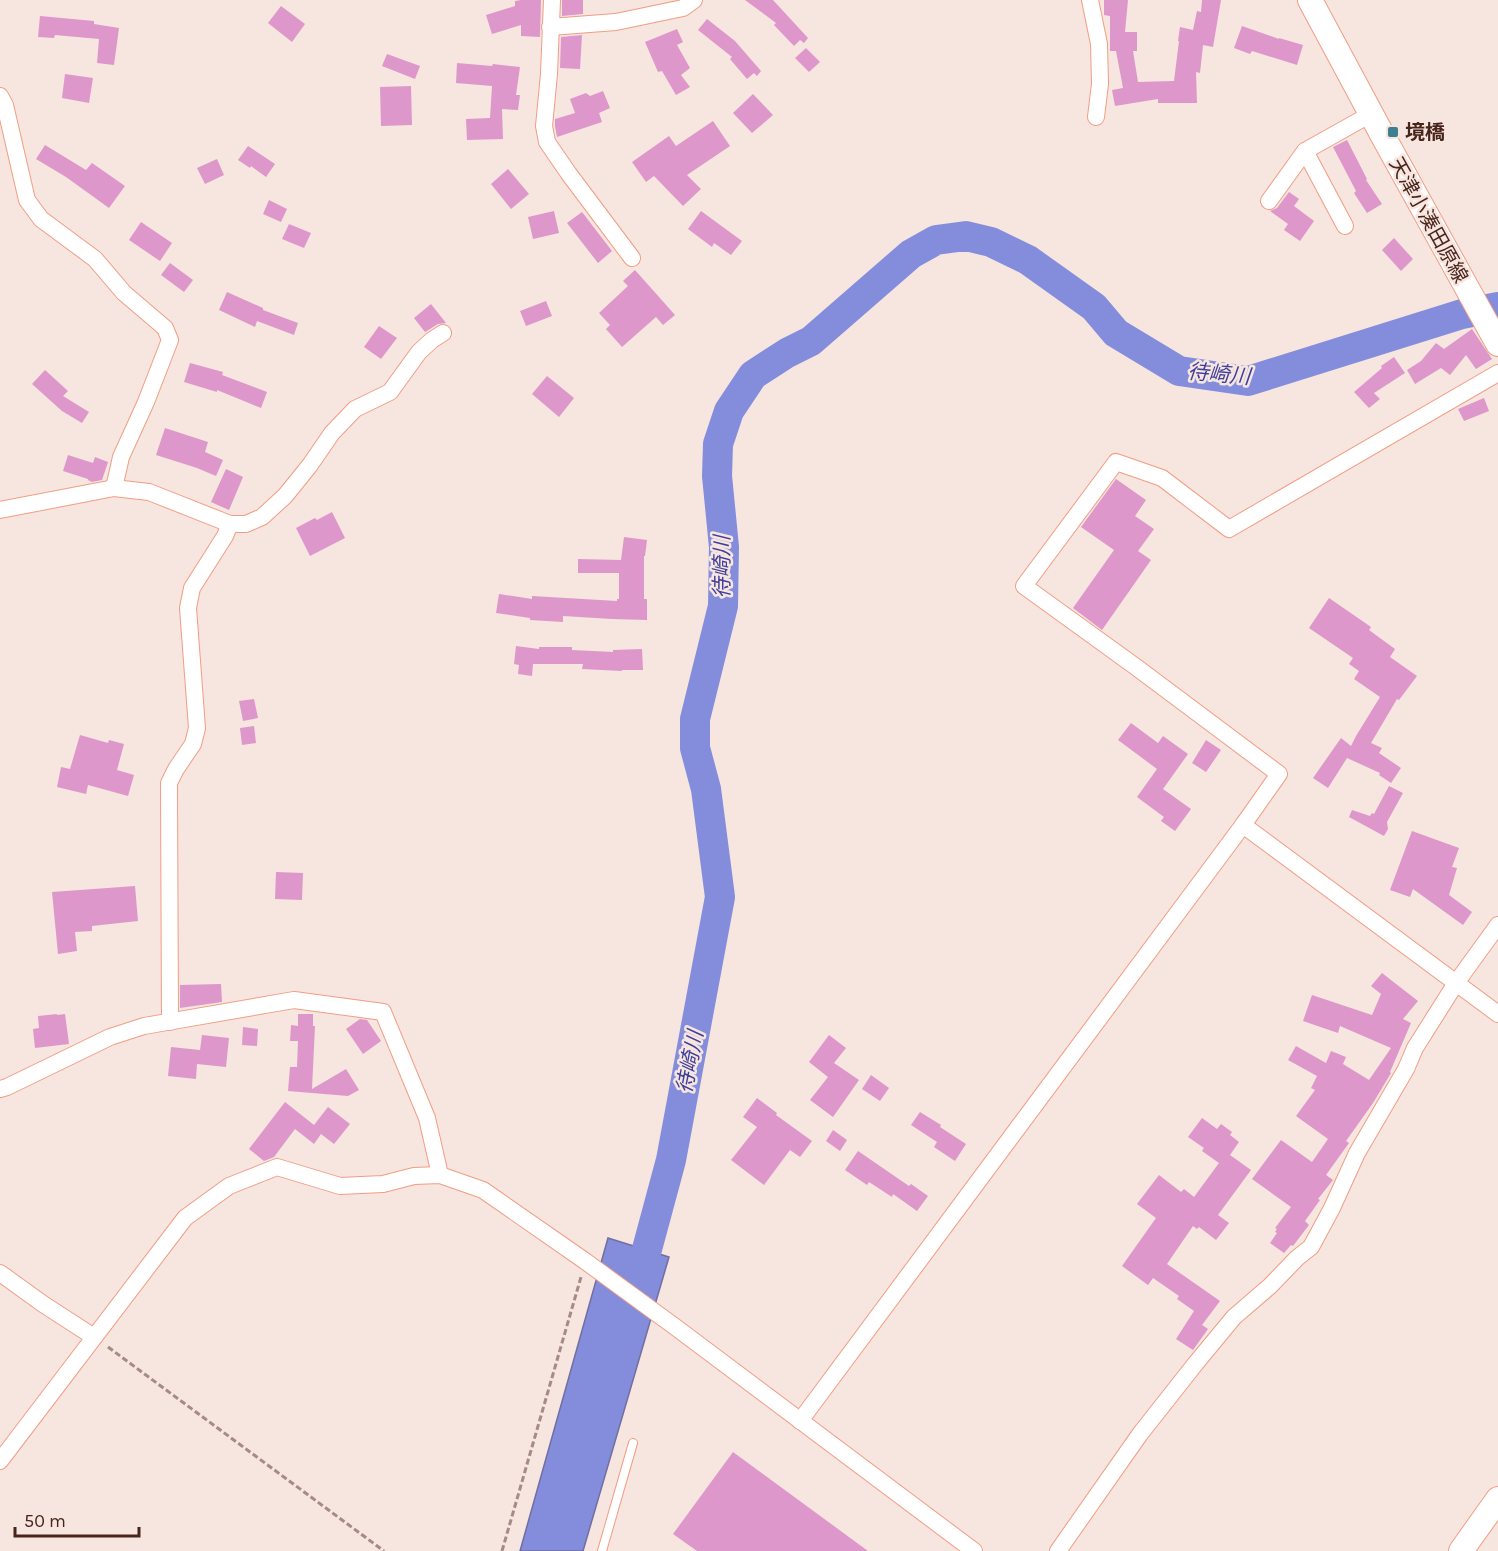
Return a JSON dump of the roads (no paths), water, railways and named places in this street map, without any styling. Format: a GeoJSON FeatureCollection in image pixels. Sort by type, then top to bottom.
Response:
{"type":"FeatureCollection","features":[{"type":"Feature","properties":{"kind":"main road","name":"天津小湊田原線"},"geometry":{"type":"LineString","coordinates":[[1310,0],[1495,339]]}},
{"type":"Feature","properties":{"kind":"main road"},"geometry":{"type":"LineString","coordinates":[[1461,1551],[1498,1499]]}},
{"type":"Feature","properties":{"kind":"street"},"geometry":{"type":"LineString","coordinates":[[552,0],[544,126],[547,142],[568,174],[632,258]]}},
{"type":"Feature","properties":{"kind":"street"},"geometry":{"type":"LineString","coordinates":[[550,27],[627,20],[683,8],[694,0]]}},
{"type":"Feature","properties":{"kind":"street"},"geometry":{"type":"LineString","coordinates":[[1090,0],[1099,44],[1100,84],[1096,117]]}},
{"type":"Feature","properties":{"kind":"street"},"geometry":{"type":"LineString","coordinates":[[0,96],[5,105],[27,200],[40,219],[95,259],[124,293],[165,328],[170,340],[146,402],[121,457],[114,488]]}},
{"type":"Feature","properties":{"kind":"street"},"geometry":{"type":"LineString","coordinates":[[1269,201],[1305,151],[1371,114]]}},
{"type":"Feature","properties":{"kind":"street"},"geometry":{"type":"LineString","coordinates":[[1305,151],[1345,226]]}},
{"type":"Feature","properties":{"kind":"street"},"geometry":{"type":"LineString","coordinates":[[0,510],[114,488],[149,492],[230,524],[246,524],[262,517],[285,496],[332,433],[356,410],[390,392],[419,352],[443,333]]}},
{"type":"Feature","properties":{"kind":"street"},"geometry":{"type":"LineString","coordinates":[[800,1421],[1279,774],[1024,586],[1116,462],[1162,478],[1229,529],[1498,373]]}},
{"type":"Feature","properties":{"kind":"street"},"geometry":{"type":"LineString","coordinates":[[170,1022],[169,783],[193,744],[197,728],[188,608],[192,588],[225,536],[230,524]]}},
{"type":"Feature","properties":{"kind":"street"},"geometry":{"type":"LineString","coordinates":[[1243,825],[1498,1014]]}},
{"type":"Feature","properties":{"kind":"street"},"geometry":{"type":"LineString","coordinates":[[1058,1551],[1140,1434],[1234,1317],[1270,1287],[1297,1258],[1311,1247],[1357,1153],[1406,1070],[1415,1048],[1456,984],[1498,925]]}},
{"type":"Feature","properties":{"kind":"street"},"geometry":{"type":"LineString","coordinates":[[0,1089],[110,1037],[144,1026],[294,1000],[383,1011],[427,1118],[440,1175]]}},
{"type":"Feature","properties":{"kind":"street"},"geometry":{"type":"LineString","coordinates":[[0,1461],[185,1218],[229,1186],[277,1167],[340,1186],[383,1184],[414,1176],[440,1175],[483,1190],[585,1261],[974,1551]]}},
{"type":"Feature","properties":{"kind":"street"},"geometry":{"type":"LineString","coordinates":[[0,1273],[94,1337]]}},
{"type":"Feature","properties":{"kind":"lane"},"geometry":{"type":"LineString","coordinates":[[602,1551],[633,1443]]}},
{"type":"Feature","properties":{"kind":"water"},"geometry":{"type":"Polygon","coordinates":[[[608,1238],[669,1257],[583,1551],[520,1551],[608,1238]]]}},
{"type":"Feature","properties":{"kind":"waterway","name":"待崎川"},"geometry":{"type":"LineString","coordinates":[[636,1290],[671,1160],[720,897],[706,789],[695,748],[695,719],[723,606],[724,547],[717,476],[718,444],[729,411],[753,375],[811,341],[911,254],[936,240],[966,236],[991,242],[1028,260],[1094,307],[1116,333],[1179,371],[1248,381],[1462,314],[1498,307]]}},
{"type":"Feature","properties":{"kind":"place","name":"境橋"},"geometry":{"type":"Point","coordinates":[1393,132]}}]}
